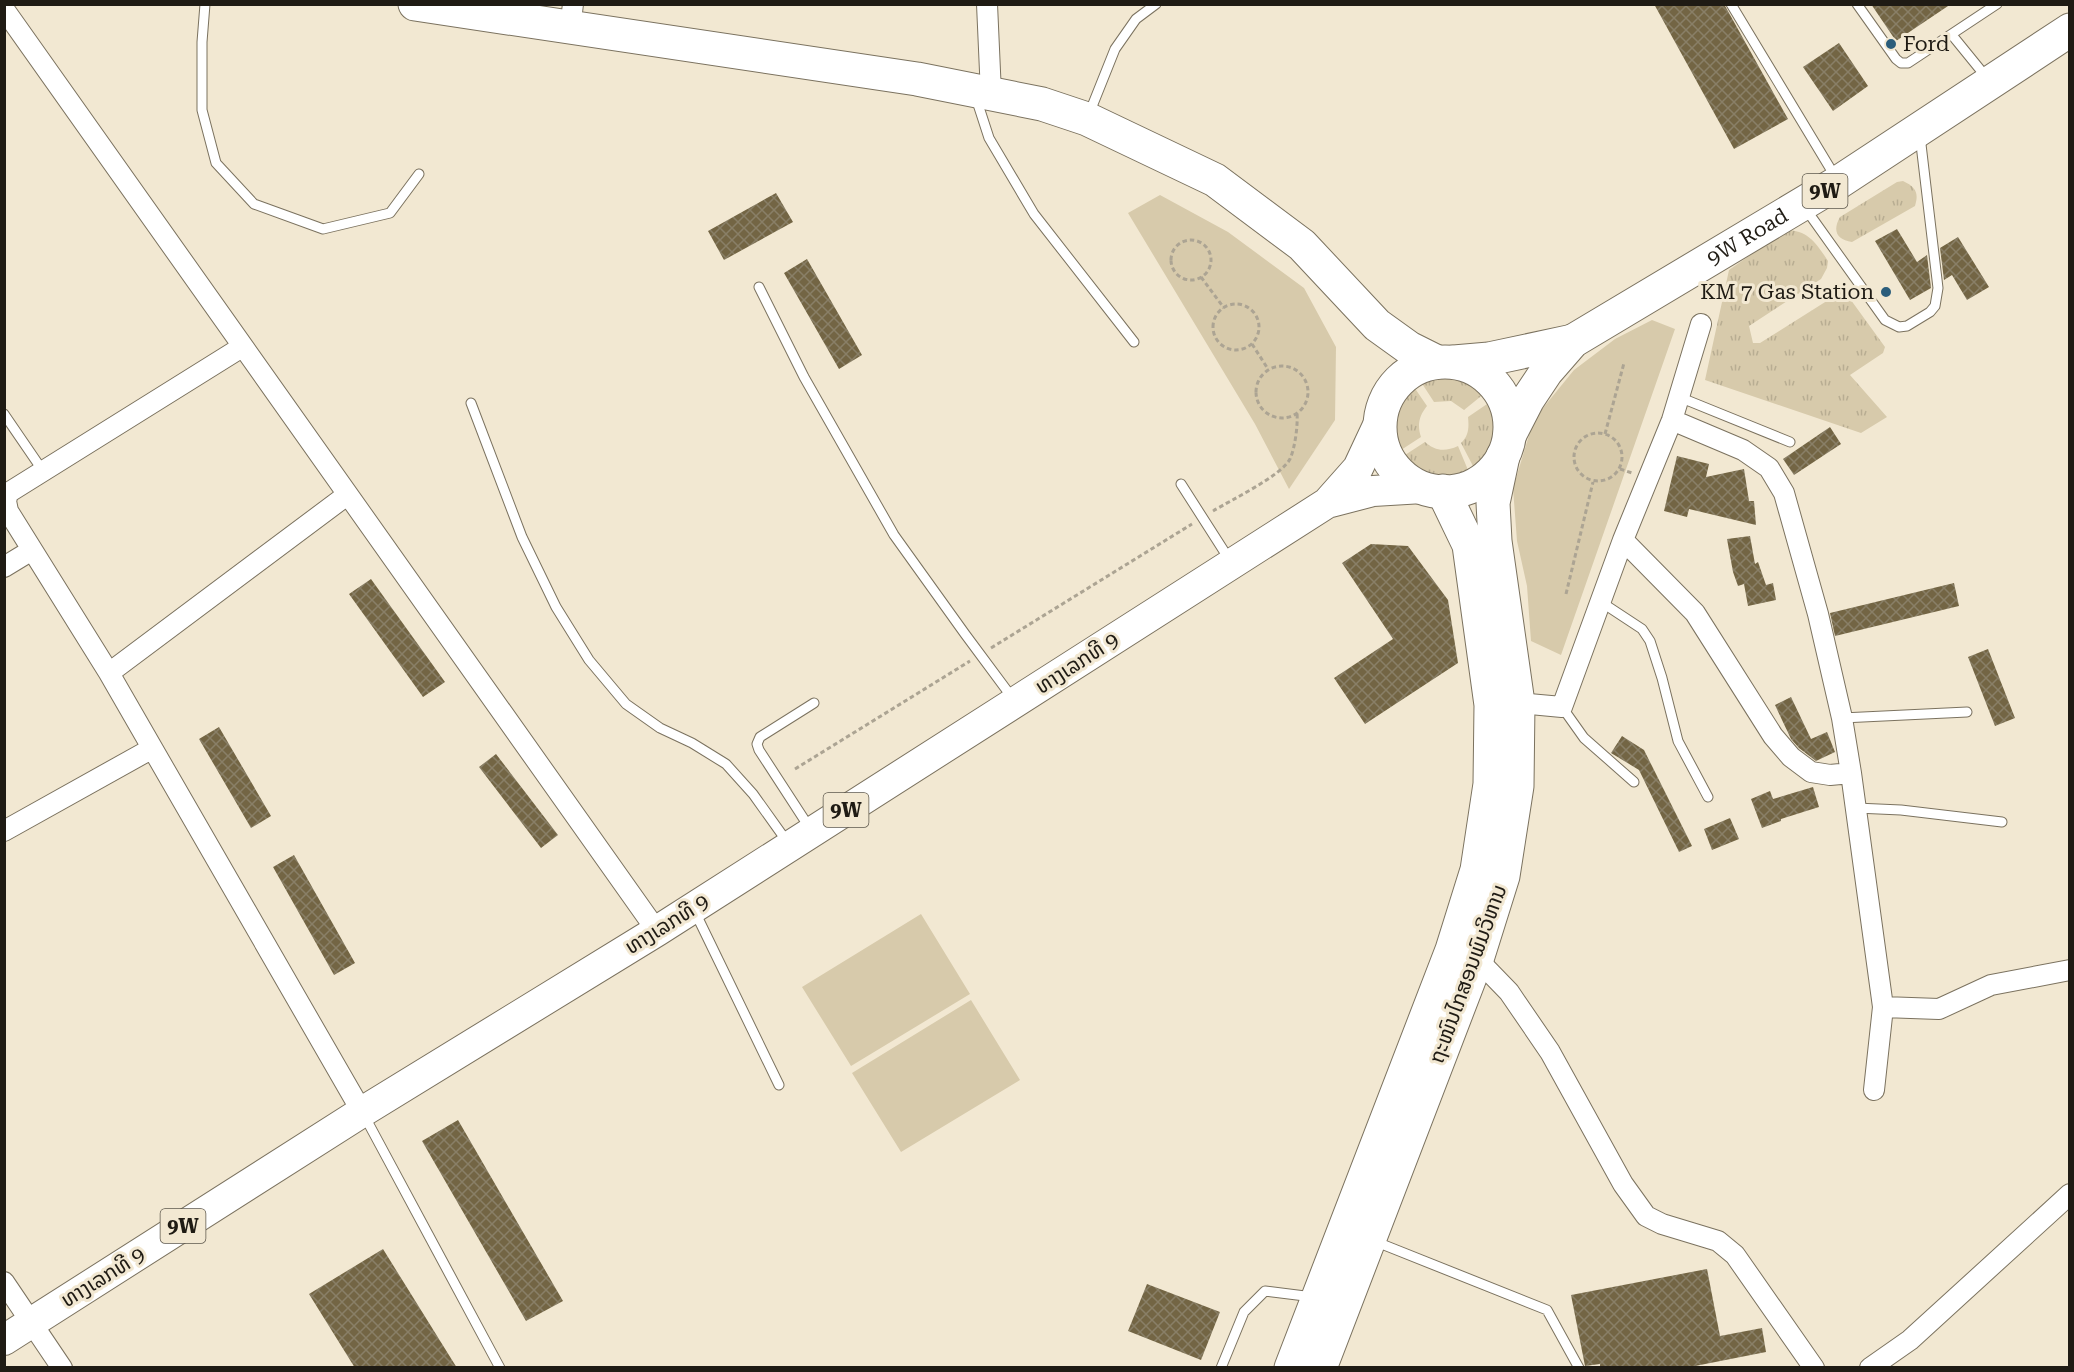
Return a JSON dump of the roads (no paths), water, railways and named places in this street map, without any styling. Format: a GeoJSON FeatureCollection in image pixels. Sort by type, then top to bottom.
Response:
{"type":"FeatureCollection","features":[{"type":"Feature","properties":{"kind":"highway"},"geometry":{"type":"LineString","coordinates":[[415,4],[572,16],[983,92],[1042,104],[1087,119],[1215,180],[1302,244],[1377,325],[1409,348],[1445,362],[1473,368],[1490,379],[1502,395],[1509,414],[1507,445]]}},
{"type":"Feature","properties":{"kind":"highway","name":"9W Road"},"geometry":{"type":"LineString","coordinates":[[1573,342],[1839,182],[1990,82],[2066,35]]}},
{"type":"Feature","properties":{"kind":"highway"},"geometry":{"type":"LineString","coordinates":[[1377,325],[1387,365],[1382,442],[1390,462],[1404,477],[1433,490],[1461,489],[1478,482],[1493,471],[1528,399],[1546,372],[1573,342]]}},
{"type":"Feature","properties":{"kind":"highway"},"geometry":{"type":"LineString","coordinates":[[1383,410],[1398,381],[1416,368],[1445,362],[1490,359],[1573,342]]}},
{"type":"Feature","properties":{"kind":"highway","name":"ຖະໜົນໄກສອນພົມວິຫານ"},"geometry":{"type":"LineString","coordinates":[[1320,1368],[1331,1300],[1465,954],[1503,876],[1517,786],[1518,703],[1495,541],[1493,503],[1507,445]]}},
{"type":"Feature","properties":{"kind":"highway","name":"ຖະໜົນໄກສອນພົມວິຫານ"},"geometry":{"type":"LineString","coordinates":[[1291,1368],[1369,1239],[1465,954],[1490,783],[1491,705],[1468,544],[1433,490]]}},
{"type":"Feature","properties":{"kind":"main road","name":"ທາງເລກທີ 9"},"geometry":{"type":"LineString","coordinates":[[4,1340],[362,1112],[657,931],[1328,503],[1358,468],[1383,410]]}},
{"type":"Feature","properties":{"kind":"main road","name":"ທາງເລກທີ 9"},"geometry":{"type":"LineString","coordinates":[[1328,503],[1373,491],[1433,490]]}},
{"type":"Feature","properties":{"kind":"street"},"geometry":{"type":"LineString","coordinates":[[983,92],[987,4]]}},
{"type":"Feature","properties":{"kind":"street"},"geometry":{"type":"LineString","coordinates":[[4,9],[657,931]]}},
{"type":"Feature","properties":{"kind":"street"},"geometry":{"type":"LineString","coordinates":[[1518,703],[1562,706],[1623,540],[1672,420],[1701,324]]}},
{"type":"Feature","properties":{"kind":"street"},"geometry":{"type":"LineString","coordinates":[[242,347],[8,493],[6,501],[8,511],[109,674],[362,1112]]}},
{"type":"Feature","properties":{"kind":"street"},"geometry":{"type":"LineString","coordinates":[[1672,420],[1743,450],[1768,468],[1784,493],[1818,614],[1842,718],[1851,773],[1883,1007],[1874,1090]]}},
{"type":"Feature","properties":{"kind":"street"},"geometry":{"type":"LineString","coordinates":[[109,674],[347,495]]}},
{"type":"Feature","properties":{"kind":"street"},"geometry":{"type":"LineString","coordinates":[[1623,540],[1695,613],[1773,736],[1791,757],[1811,772],[1830,775],[1851,773]]}},
{"type":"Feature","properties":{"kind":"street"},"geometry":{"type":"LineString","coordinates":[[4,567],[32,550]]}},
{"type":"Feature","properties":{"kind":"street"},"geometry":{"type":"LineString","coordinates":[[4,831],[151,749]]}},
{"type":"Feature","properties":{"kind":"street"},"geometry":{"type":"LineString","coordinates":[[1465,954],[1509,992],[1550,1052],[1623,1184],[1646,1216],[1662,1224],[1718,1242],[1735,1255],[1814,1368]]}},
{"type":"Feature","properties":{"kind":"street"},"geometry":{"type":"LineString","coordinates":[[1883,1007],[1939,1008],[1991,985],[2070,970]]}},
{"type":"Feature","properties":{"kind":"street"},"geometry":{"type":"LineString","coordinates":[[1870,1368],[1910,1340],[2070,1194]]}},
{"type":"Feature","properties":{"kind":"street"},"geometry":{"type":"LineString","coordinates":[[4,1282],[62,1368]]}},
{"type":"Feature","properties":{"kind":"lane"},"geometry":{"type":"LineString","coordinates":[[205,4],[202,42],[202,110],[216,163],[254,204],[323,229],[390,213],[419,174]]}},
{"type":"Feature","properties":{"kind":"lane"},"geometry":{"type":"LineString","coordinates":[[1087,119],[1115,50],[1136,19],[1156,4]]}},
{"type":"Feature","properties":{"kind":"lane"},"geometry":{"type":"LineString","coordinates":[[1731,4],[1839,182]]}},
{"type":"Feature","properties":{"kind":"lane"},"geometry":{"type":"LineString","coordinates":[[1857,4],[1901,63],[1908,63],[1997,4]]}},
{"type":"Feature","properties":{"kind":"lane"},"geometry":{"type":"LineString","coordinates":[[1952,35],[1990,82]]}},
{"type":"Feature","properties":{"kind":"lane"},"geometry":{"type":"LineString","coordinates":[[983,92],[989,138],[1034,214],[1134,342]]}},
{"type":"Feature","properties":{"kind":"lane"},"geometry":{"type":"LineString","coordinates":[[1802,204],[1885,320],[1899,327],[1907,326],[1930,312],[1935,306],[1938,288],[1919,129]]}},
{"type":"Feature","properties":{"kind":"lane"},"geometry":{"type":"LineString","coordinates":[[759,287],[804,377],[894,535],[1016,702]]}},
{"type":"Feature","properties":{"kind":"lane"},"geometry":{"type":"LineString","coordinates":[[1679,397],[1790,442]]}},
{"type":"Feature","properties":{"kind":"lane"},"geometry":{"type":"LineString","coordinates":[[471,403],[522,537],[556,607],[589,660],[626,704],[660,728],[692,743],[726,764],[753,794],[801,839]]}},
{"type":"Feature","properties":{"kind":"lane"},"geometry":{"type":"LineString","coordinates":[[4,414],[42,471]]}},
{"type":"Feature","properties":{"kind":"lane"},"geometry":{"type":"LineString","coordinates":[[1181,484],[1232,564]]}},
{"type":"Feature","properties":{"kind":"lane"},"geometry":{"type":"LineString","coordinates":[[1601,602],[1642,629],[1650,642],[1678,741],[1708,797]]}},
{"type":"Feature","properties":{"kind":"lane"},"geometry":{"type":"LineString","coordinates":[[801,839],[757,744],[760,737],[814,702]]}},
{"type":"Feature","properties":{"kind":"lane"},"geometry":{"type":"LineString","coordinates":[[1562,706],[1584,738],[1634,782]]}},
{"type":"Feature","properties":{"kind":"lane"},"geometry":{"type":"LineString","coordinates":[[1842,718],[1967,712]]}},
{"type":"Feature","properties":{"kind":"lane"},"geometry":{"type":"LineString","coordinates":[[1856,808],[1901,810],[2002,822]]}},
{"type":"Feature","properties":{"kind":"lane"},"geometry":{"type":"LineString","coordinates":[[693,908],[779,1085]]}},
{"type":"Feature","properties":{"kind":"lane"},"geometry":{"type":"LineString","coordinates":[[362,1112],[500,1368]]}},
{"type":"Feature","properties":{"kind":"lane"},"geometry":{"type":"LineString","coordinates":[[1369,1239],[1547,1310],[1579,1368]]}},
{"type":"Feature","properties":{"kind":"lane"},"geometry":{"type":"LineString","coordinates":[[1221,1368],[1244,1312],[1264,1291],[1331,1300]]}},
{"type":"Feature","properties":{"kind":"place","name":"Ford"},"geometry":{"type":"Point","coordinates":[1891,44]}},
{"type":"Feature","properties":{"kind":"place","name":"KM 7 Gas Station"},"geometry":{"type":"Point","coordinates":[1886,292]}}]}
